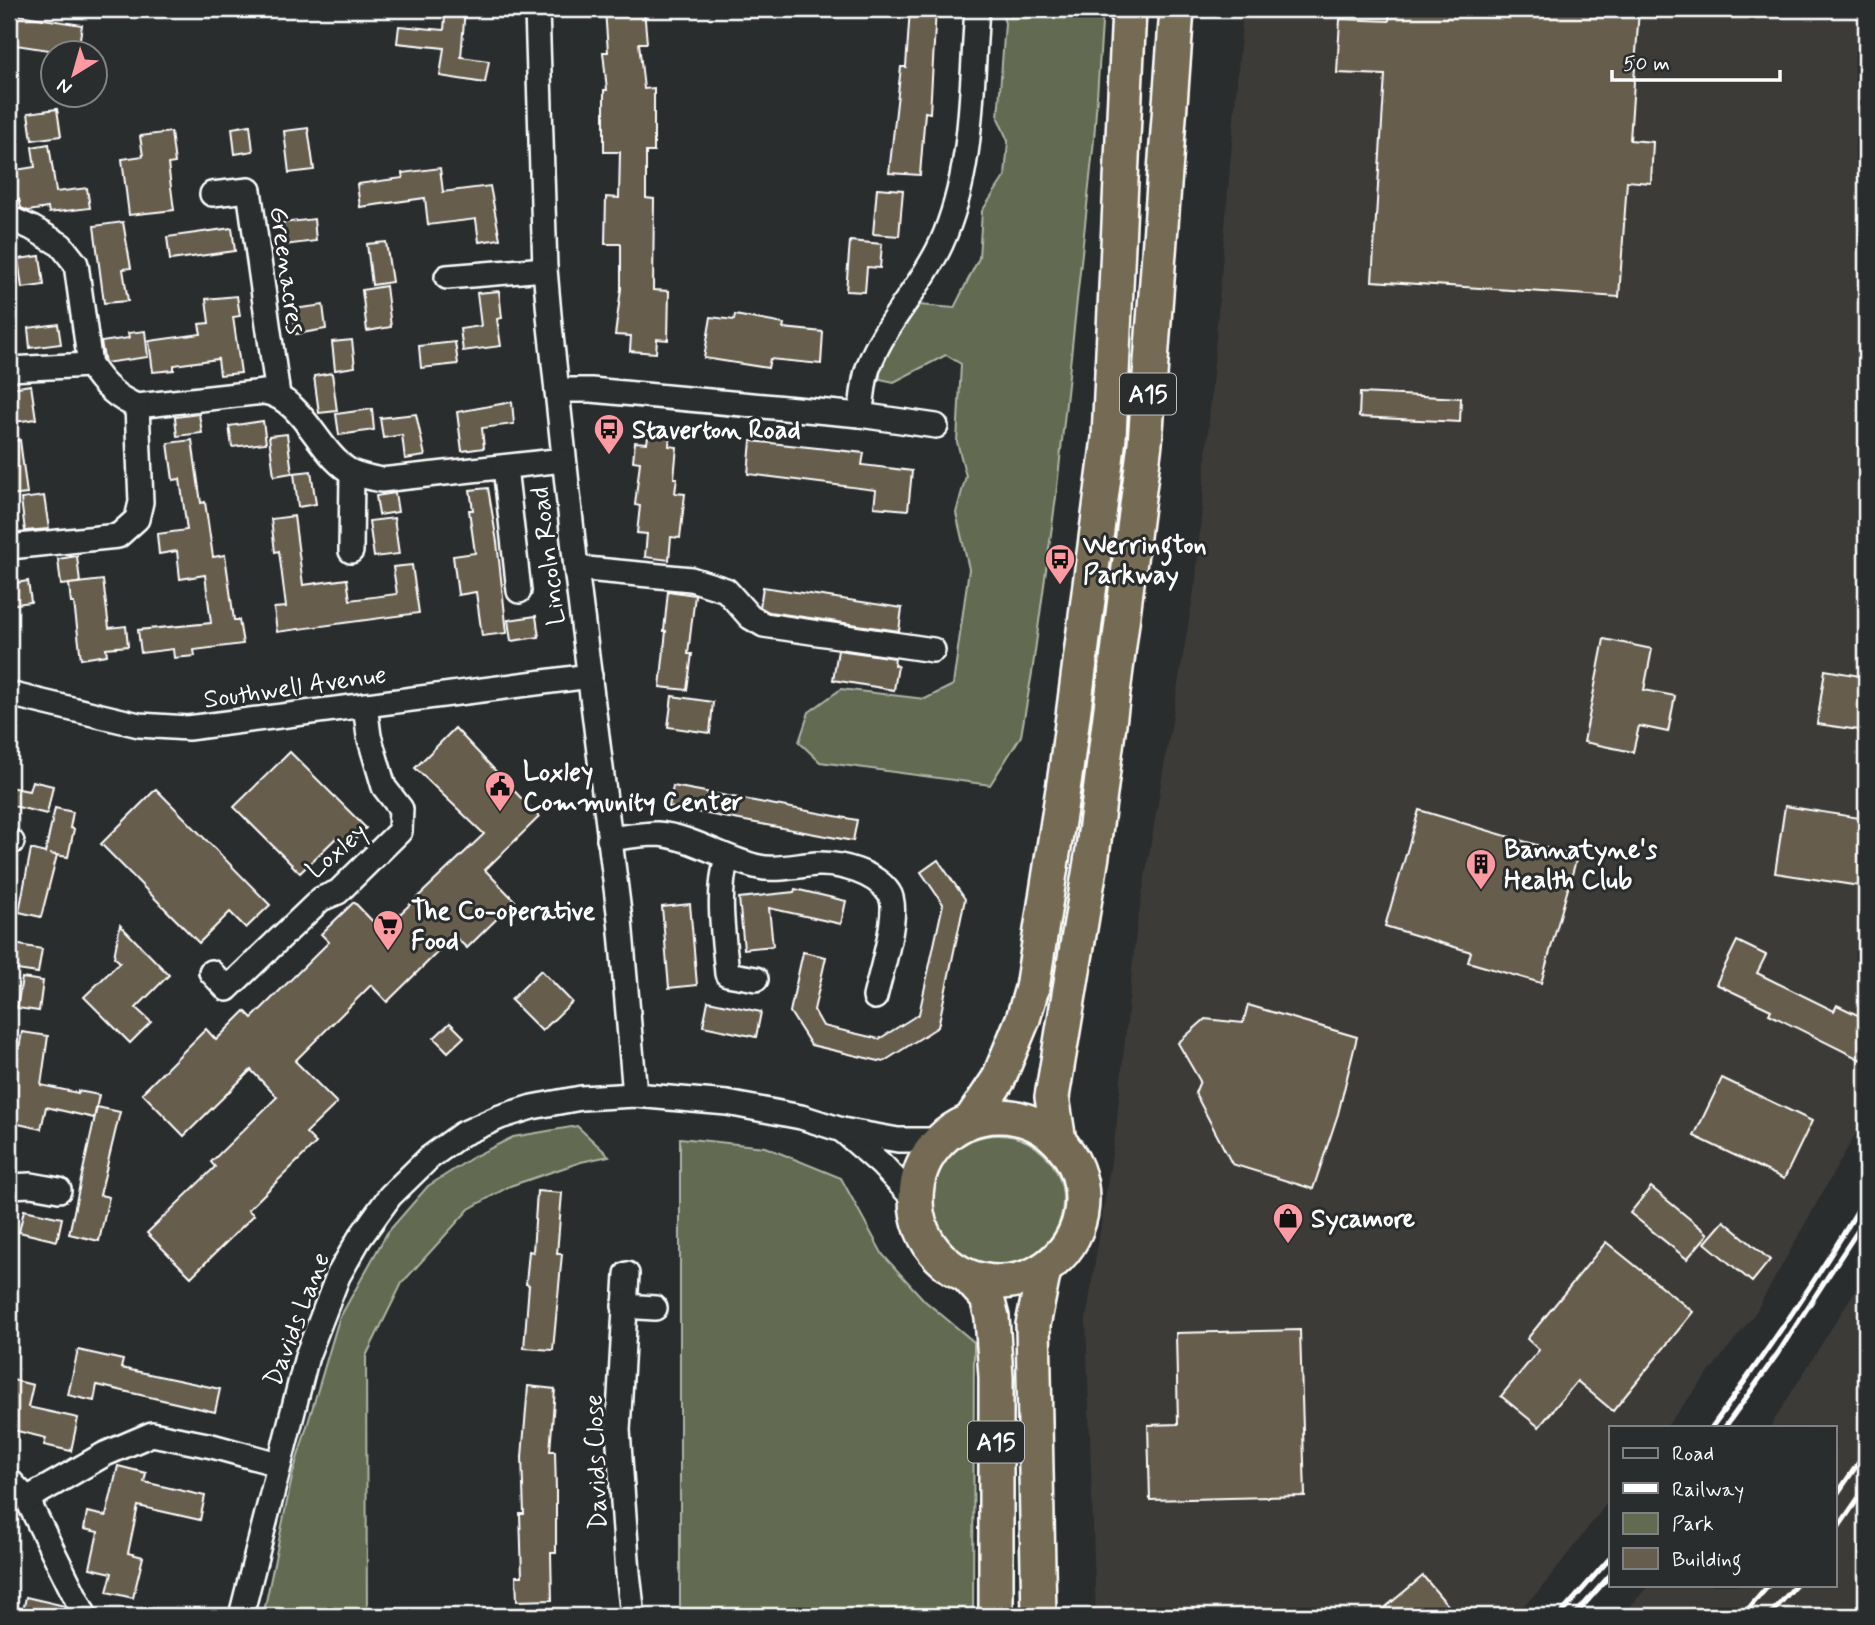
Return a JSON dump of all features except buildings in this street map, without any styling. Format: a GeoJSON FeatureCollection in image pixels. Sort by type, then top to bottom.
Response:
{"type":"FeatureCollection","features":[{"type":"Feature","properties":{"kind":"highway","name":"A15"},"geometry":{"type":"LineString","coordinates":[[971,1120],[998,1080],[1032,988],[1066,770],[1109,438],[1129,9]]}},
{"type":"Feature","properties":{"kind":"highway","name":"A15"},"geometry":{"type":"LineString","coordinates":[[1059,1141],[1052,1097],[1092,856],[1145,443],[1177,9]]}},
{"type":"Feature","properties":{"kind":"highway"},"geometry":{"type":"LineString","coordinates":[[994,1115],[1018,1117],[1041,1126],[1059,1141],[1071,1156],[1079,1174],[1083,1195],[1081,1216],[1066,1250],[1044,1270],[1026,1279],[1006,1283],[986,1282],[967,1276],[946,1264],[930,1246],[919,1224],[915,1200],[918,1178],[926,1158],[939,1140],[954,1128],[971,1120],[994,1115]]}},
{"type":"Feature","properties":{"kind":"highway","name":"A15"},"geometry":{"type":"LineString","coordinates":[[1039,1616],[1033,1325],[1044,1270]]}},
{"type":"Feature","properties":{"kind":"highway","name":"A15"},"geometry":{"type":"LineString","coordinates":[[967,1276],[986,1298],[992,1317],[996,1377],[996,1616]]}},
{"type":"Feature","properties":{"kind":"street","name":"Lincoln Road"},"geometry":{"type":"LineString","coordinates":[[537,9],[545,269],[576,568],[620,920],[635,1095]]}},
{"type":"Feature","properties":{"kind":"street"},"geometry":{"type":"LineString","coordinates":[[860,415],[867,369],[888,328],[910,298],[941,245],[958,198],[965,163],[977,9]]}},
{"type":"Feature","properties":{"kind":"street","name":"Greenacres"},"geometry":{"type":"LineString","coordinates":[[212,194],[248,190],[278,395]]}},
{"type":"Feature","properties":{"kind":"street"},"geometry":{"type":"LineString","coordinates":[[9,218],[61,245],[76,264],[90,365],[98,378],[122,400],[137,406],[264,392],[278,395],[289,403],[334,460],[352,473],[381,480],[564,460]]}},
{"type":"Feature","properties":{"kind":"street"},"geometry":{"type":"LineString","coordinates":[[447,277],[545,269]]}},
{"type":"Feature","properties":{"kind":"street"},"geometry":{"type":"LineString","coordinates":[[9,369],[90,365]]}},
{"type":"Feature","properties":{"kind":"street"},"geometry":{"type":"LineString","coordinates":[[557,390],[591,390],[860,415],[936,426]]}},
{"type":"Feature","properties":{"kind":"street"},"geometry":{"type":"LineString","coordinates":[[9,547],[118,536],[137,519],[141,502],[137,406]]}},
{"type":"Feature","properties":{"kind":"street"},"geometry":{"type":"LineString","coordinates":[[505,467],[519,591]]}},
{"type":"Feature","properties":{"kind":"street"},"geometry":{"type":"LineString","coordinates":[[351,551],[352,473]]}},
{"type":"Feature","properties":{"kind":"street"},"geometry":{"type":"LineString","coordinates":[[576,568],[691,579],[726,590],[750,617],[764,625],[933,650]]}},
{"type":"Feature","properties":{"kind":"street","name":"Southwell Avenue"},"geometry":{"type":"LineString","coordinates":[[9,694],[139,725],[188,728],[590,677]]}},
{"type":"Feature","properties":{"kind":"street","name":"Loxley"},"geometry":{"type":"LineString","coordinates":[[211,972],[228,989],[321,899],[338,892],[400,831],[401,809],[384,787],[369,736],[365,705]]}},
{"type":"Feature","properties":{"kind":"street"},"geometry":{"type":"LineString","coordinates":[[609,839],[658,834],[762,868],[821,863],[854,870],[880,881],[891,895],[893,911],[875,997]]}},
{"type":"Feature","properties":{"kind":"street"},"geometry":{"type":"LineString","coordinates":[[727,858],[721,878],[721,913],[727,974],[756,979]]}},
{"type":"Feature","properties":{"kind":"street","name":"Davids Lane"},"geometry":{"type":"LineString","coordinates":[[241,1616],[307,1356],[334,1287],[359,1239],[390,1196],[429,1158],[462,1134],[500,1117],[532,1107],[580,1098],[635,1095],[727,1103],[898,1140],[939,1140]]}},
{"type":"Feature","properties":{"kind":"street","name":"Davids Lane"},"geometry":{"type":"LineString","coordinates":[[842,1130],[881,1164],[915,1200]]}},
{"type":"Feature","properties":{"kind":"street"},"geometry":{"type":"LineString","coordinates":[[9,1186],[31,1185],[59,1190]]}},
{"type":"Feature","properties":{"kind":"street","name":"Davids Close"},"geometry":{"type":"LineString","coordinates":[[627,1274],[618,1430],[633,1616]]}},
{"type":"Feature","properties":{"kind":"street"},"geometry":{"type":"LineString","coordinates":[[624,1306],[655,1308]]}},
{"type":"Feature","properties":{"kind":"street"},"geometry":{"type":"LineString","coordinates":[[27,1499],[105,1454],[152,1434],[212,1446],[278,1464]]}},
{"type":"Feature","properties":{"kind":"street"},"geometry":{"type":"LineString","coordinates":[[9,1480],[27,1499],[85,1616]]}},
{"type":"Feature","properties":{"kind":"shaded area"},"geometry":{"type":"Polygon","coordinates":[[[1243,9],[1866,9],[1866,1115],[1754,1315],[1667,1426],[1609,1426],[1609,1501],[1539,1591],[1512,1616],[1096,1616],[1086,1320],[1116,1129],[1136,931],[1196,579],[1243,9]]]}},
{"type":"Feature","properties":{"kind":"shaded area"},"geometry":{"type":"Polygon","coordinates":[[[1866,1273],[1866,1592],[1847,1616],[1622,1616],[1648,1586],[1836,1586],[1836,1426],[1771,1426],[1866,1273]]]}},
{"type":"Feature","properties":{"kind":"green space"},"geometry":{"type":"Polygon","coordinates":[[[1000,9],[1103,9],[1094,140],[1056,497],[1032,673],[1021,736],[990,785],[820,762],[799,742],[809,712],[841,689],[925,699],[953,685],[969,569],[956,513],[966,476],[957,442],[961,364],[946,355],[894,382],[880,379],[880,366],[890,337],[919,305],[954,308],[979,258],[982,211],[1005,176],[1008,141],[998,118],[1005,23],[1000,9]]]}},
{"type":"Feature","properties":{"kind":"green space"},"geometry":{"type":"Polygon","coordinates":[[[577,1126],[609,1156],[581,1162],[510,1186],[469,1209],[402,1283],[366,1356],[367,1616],[263,1616],[293,1473],[339,1319],[387,1233],[428,1186],[475,1156],[513,1137],[577,1126]]]}},
{"type":"Feature","properties":{"kind":"green space"},"geometry":{"type":"Polygon","coordinates":[[[998,1135],[1023,1140],[1044,1154],[1058,1175],[1063,1200],[1058,1225],[1044,1246],[1023,1260],[998,1265],[973,1260],[952,1246],[938,1225],[933,1200],[938,1175],[952,1154],[973,1140],[998,1135]]]}},
{"type":"Feature","properties":{"kind":"green space"},"geometry":{"type":"Polygon","coordinates":[[[680,1138],[765,1147],[841,1178],[883,1255],[925,1301],[974,1342],[973,1616],[680,1616],[680,1138]]]}},
{"type":"Feature","properties":{"kind":"railway"},"geometry":{"type":"LineString","coordinates":[[1713,1426],[1811,1284],[1866,1196]]}},
{"type":"Feature","properties":{"kind":"railway"},"geometry":{"type":"LineString","coordinates":[[1726,1426],[1778,1353],[1866,1218]]}},
{"type":"Feature","properties":{"kind":"railway"},"geometry":{"type":"LineString","coordinates":[[1836,1496],[1866,1452]]}},
{"type":"Feature","properties":{"kind":"railway"},"geometry":{"type":"LineString","coordinates":[[1836,1531],[1866,1487]]}},
{"type":"Feature","properties":{"kind":"railway"},"geometry":{"type":"LineString","coordinates":[[1559,1616],[1609,1559]]}},
{"type":"Feature","properties":{"kind":"railway"},"geometry":{"type":"LineString","coordinates":[[1574,1616],[1609,1576]]}},
{"type":"Feature","properties":{"kind":"railway"},"geometry":{"type":"LineString","coordinates":[[1742,1616],[1768,1586]]}},
{"type":"Feature","properties":{"kind":"railway"},"geometry":{"type":"LineString","coordinates":[[1769,1616],[1795,1586]]}},
{"type":"Feature","properties":{"kind":"place","name":"Staverton Road"},"geometry":{"type":"Point","coordinates":[609,456]}},
{"type":"Feature","properties":{"kind":"place","name":"Werrington Parkway"},"geometry":{"type":"Point","coordinates":[1060,586]}},
{"type":"Feature","properties":{"kind":"place","name":"Loxley Community Center"},"geometry":{"type":"Point","coordinates":[500,813]}},
{"type":"Feature","properties":{"kind":"place","name":"Bannatyne's Health Club"},"geometry":{"type":"Point","coordinates":[1481,891]}},
{"type":"Feature","properties":{"kind":"place","name":"The Co-operative Food"},"geometry":{"type":"Point","coordinates":[388,952]}},
{"type":"Feature","properties":{"kind":"place","name":"Sycamore"},"geometry":{"type":"Point","coordinates":[1288,1245]}}]}
